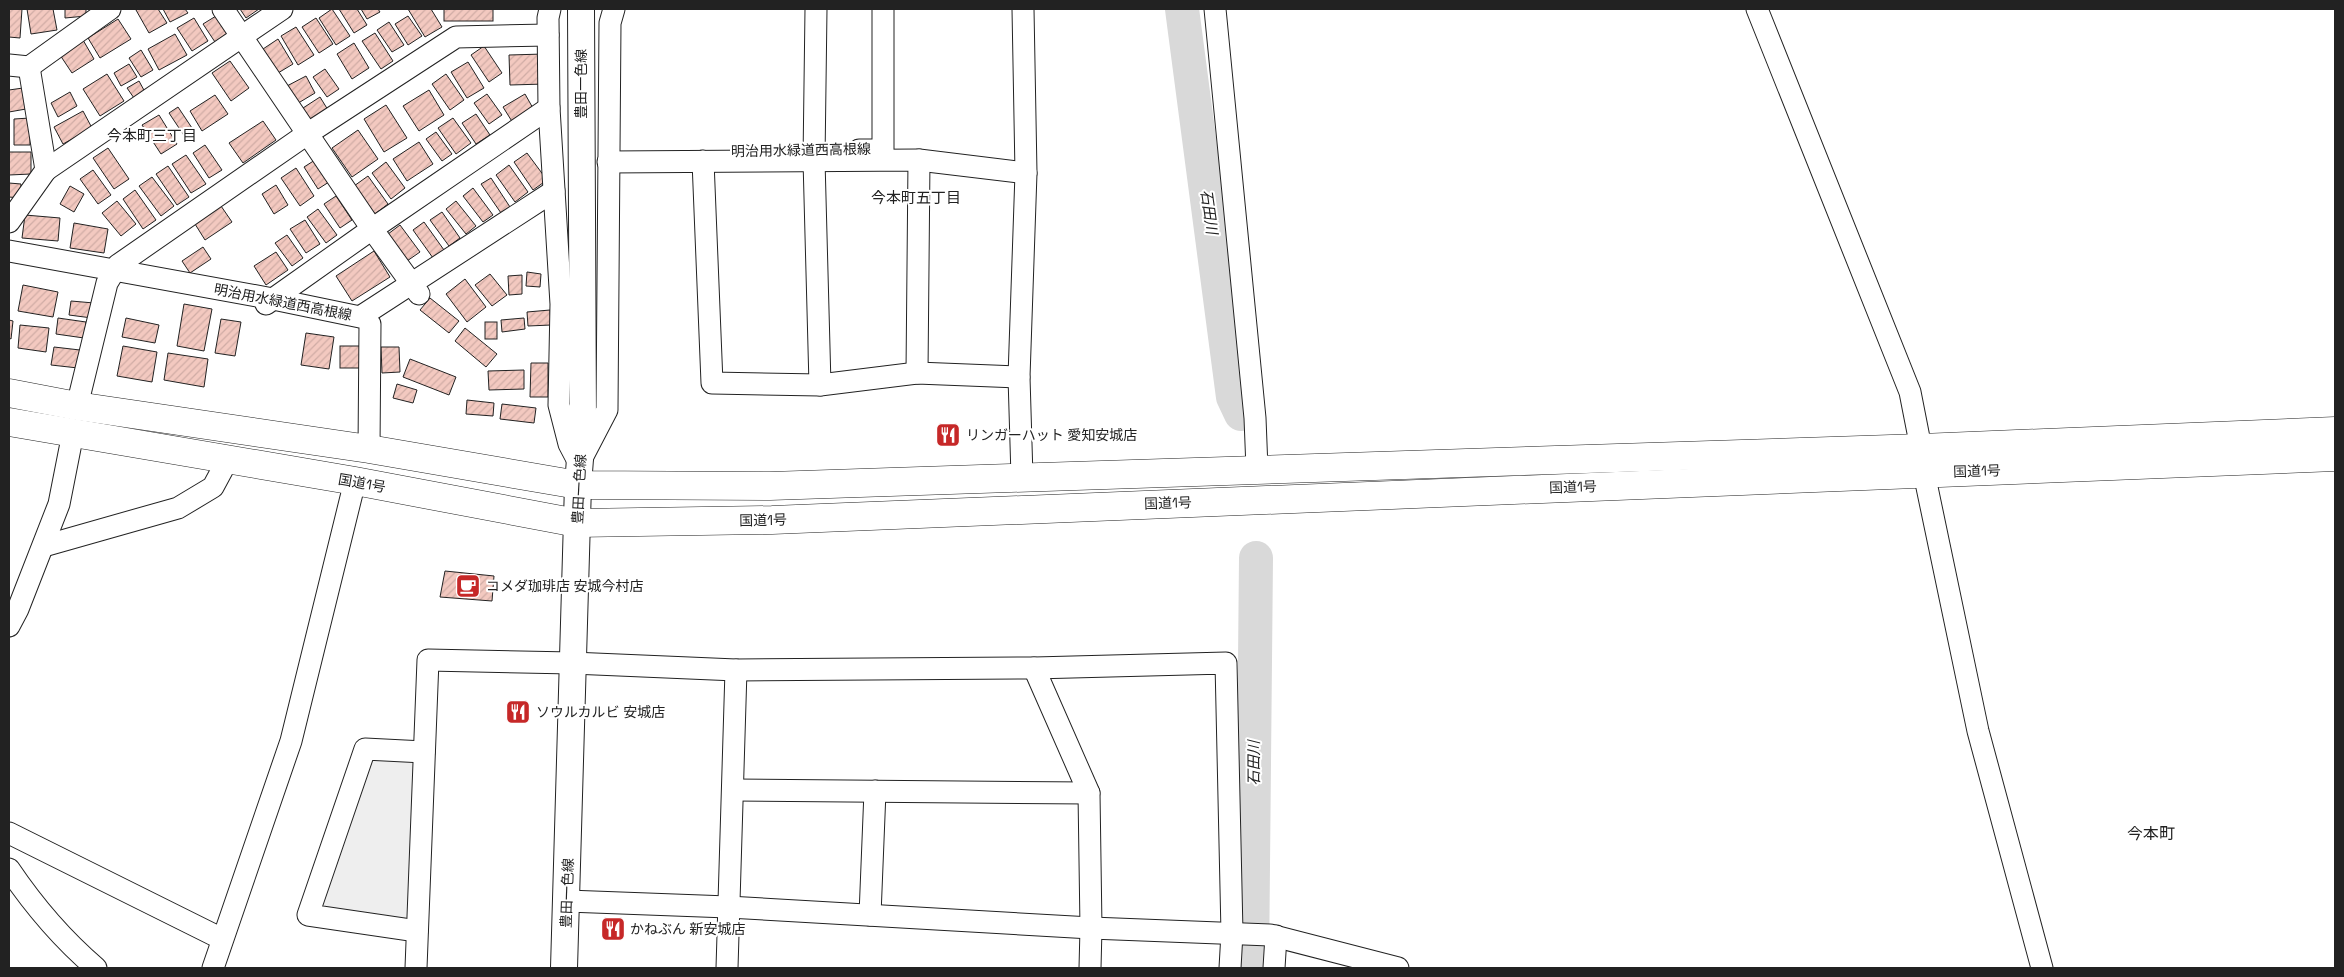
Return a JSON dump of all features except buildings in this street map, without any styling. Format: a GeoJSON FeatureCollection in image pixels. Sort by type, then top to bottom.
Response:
{"type":"FeatureCollection","features":[{"type":"Feature","properties":{"kind":"highway","name":"国道1号"},"geometry":{"type":"LineString","coordinates":[[9,393],[78,406],[369,449],[578,474],[770,486],[1256,469],[1923,460],[2335,457]]}},
{"type":"Feature","properties":{"kind":"highway","name":"国道1号"},"geometry":{"type":"LineString","coordinates":[[9,422],[227,461],[355,481],[577,523],[772,520],[1923,460],[2335,431]]}},
{"type":"Feature","properties":{"kind":"main road","name":"豊田一色線"},"geometry":{"type":"LineString","coordinates":[[564,968],[578,474],[583,420],[581,9]]}},
{"type":"Feature","properties":{"kind":"street"},"geometry":{"type":"LineString","coordinates":[[46,170],[19,66],[110,9]]}},
{"type":"Feature","properties":{"kind":"street"},"geometry":{"type":"LineString","coordinates":[[223,9],[372,229],[415,289]]}},
{"type":"Feature","properties":{"kind":"street"},"geometry":{"type":"LineString","coordinates":[[9,222],[46,170],[282,9]]}},
{"type":"Feature","properties":{"kind":"street"},"geometry":{"type":"LineString","coordinates":[[550,9],[548,35],[550,108],[561,304],[560,405],[578,474]]}},
{"type":"Feature","properties":{"kind":"street"},"geometry":{"type":"LineString","coordinates":[[578,474],[607,410],[610,23],[614,9]]}},
{"type":"Feature","properties":{"kind":"street"},"geometry":{"type":"LineString","coordinates":[[816,9],[814,155],[820,385]]}},
{"type":"Feature","properties":{"kind":"street","name":"明治用水緑道西高根線"},"geometry":{"type":"LineString","coordinates":[[608,157],[814,155],[883,150],[883,9]]}},
{"type":"Feature","properties":{"kind":"street"},"geometry":{"type":"LineString","coordinates":[[1022,477],[1019,377],[1026,173],[1023,9]]}},
{"type":"Feature","properties":{"kind":"street"},"geometry":{"type":"LineString","coordinates":[[1215,9],[1255,418],[1256,469]]}},
{"type":"Feature","properties":{"kind":"street"},"geometry":{"type":"LineString","coordinates":[[1757,9],[1910,392],[1978,731],[2042,968]]}},
{"type":"Feature","properties":{"kind":"street"},"geometry":{"type":"LineString","coordinates":[[78,406],[111,277],[118,265],[307,134],[456,38],[548,35]]}},
{"type":"Feature","properties":{"kind":"street"},"geometry":{"type":"LineString","coordinates":[[268,303],[372,229],[550,108]]}},
{"type":"Feature","properties":{"kind":"street"},"geometry":{"type":"LineString","coordinates":[[608,157],[703,161],[814,155],[919,160],[1026,173]]}},
{"type":"Feature","properties":{"kind":"street"},"geometry":{"type":"LineString","coordinates":[[917,373],[919,160]]}},
{"type":"Feature","properties":{"kind":"street"},"geometry":{"type":"LineString","coordinates":[[703,161],[712,383],[820,385],[917,373],[1019,377]]}},
{"type":"Feature","properties":{"kind":"street"},"geometry":{"type":"LineString","coordinates":[[9,265],[111,277],[268,303],[370,324],[415,289],[554,197]]}},
{"type":"Feature","properties":{"kind":"street"},"geometry":{"type":"LineString","coordinates":[[9,251],[111,277]]}},
{"type":"Feature","properties":{"kind":"street","name":"明治用水緑道西高根線"},"geometry":{"type":"LineString","coordinates":[[268,303],[360,317],[415,289]]}},
{"type":"Feature","properties":{"kind":"street"},"geometry":{"type":"LineString","coordinates":[[369,449],[370,324]]}},
{"type":"Feature","properties":{"kind":"street"},"geometry":{"type":"LineString","coordinates":[[12,615],[44,546],[59,504],[72,433]]}},
{"type":"Feature","properties":{"kind":"street"},"geometry":{"type":"LineString","coordinates":[[44,546],[178,508],[213,487],[227,461]]}},
{"type":"Feature","properties":{"kind":"street"},"geometry":{"type":"LineString","coordinates":[[213,968],[291,741],[355,481]]}},
{"type":"Feature","properties":{"kind":"street"},"geometry":{"type":"LineString","coordinates":[[416,968],[428,660],[572,663],[736,670],[1034,668],[1226,663],[1235,933],[1230,968]]}},
{"type":"Feature","properties":{"kind":"street"},"geometry":{"type":"LineString","coordinates":[[1034,668],[1089,793],[1090,968]]}},
{"type":"Feature","properties":{"kind":"street"},"geometry":{"type":"LineString","coordinates":[[727,968],[734,790],[736,670]]}},
{"type":"Feature","properties":{"kind":"street"},"geometry":{"type":"LineString","coordinates":[[417,931],[308,915],[365,749],[424,752]]}},
{"type":"Feature","properties":{"kind":"street"},"geometry":{"type":"LineString","coordinates":[[734,790],[1089,793]]}},
{"type":"Feature","properties":{"kind":"street"},"geometry":{"type":"LineString","coordinates":[[870,915],[875,791]]}},
{"type":"Feature","properties":{"kind":"street"},"geometry":{"type":"LineString","coordinates":[[9,858],[14,836],[222,939]]}},
{"type":"Feature","properties":{"kind":"street"},"geometry":{"type":"LineString","coordinates":[[9,869],[28,898],[72,948],[96,968]]}},
{"type":"Feature","properties":{"kind":"street"},"geometry":{"type":"LineString","coordinates":[[567,901],[728,907],[1091,928],[1273,936],[1398,968]]}},
{"type":"Feature","properties":{"kind":"street"},"geometry":{"type":"LineString","coordinates":[[1273,936],[1274,968]]}},
{"type":"Feature","properties":{"kind":"shaded area"},"geometry":{"type":"Polygon","coordinates":[[[370,756],[415,759],[410,924],[318,909],[370,756]]]}},
{"type":"Feature","properties":{"kind":"waterway","name":"石田川"},"geometry":{"type":"LineString","coordinates":[[1182,9],[1233,397],[1241,414]]}},
{"type":"Feature","properties":{"kind":"waterway","name":"石田川"},"geometry":{"type":"LineString","coordinates":[[1252,968],[1256,558]]}},
{"type":"Feature","properties":{"kind":"place","name":"リンガーハット 愛知安城店"},"geometry":{"type":"Point","coordinates":[948,435]}},
{"type":"Feature","properties":{"kind":"place","name":"コメダ珈琲店 安城今村店"},"geometry":{"type":"Point","coordinates":[468,586]}},
{"type":"Feature","properties":{"kind":"place","name":"ソウルカルビ 安城店"},"geometry":{"type":"Point","coordinates":[518,712]}},
{"type":"Feature","properties":{"kind":"place","name":"かねぶん 新安城店"},"geometry":{"type":"Point","coordinates":[613,929]}},
{"type":"Feature","properties":{"kind":"district","name":"今本町三丁目"},"geometry":{"type":"Point","coordinates":[152,136]}},
{"type":"Feature","properties":{"kind":"district","name":"今本町五丁目"},"geometry":{"type":"Point","coordinates":[916,198]}},
{"type":"Feature","properties":{"kind":"district","name":"今本町"},"geometry":{"type":"Point","coordinates":[2151,833]}}]}
